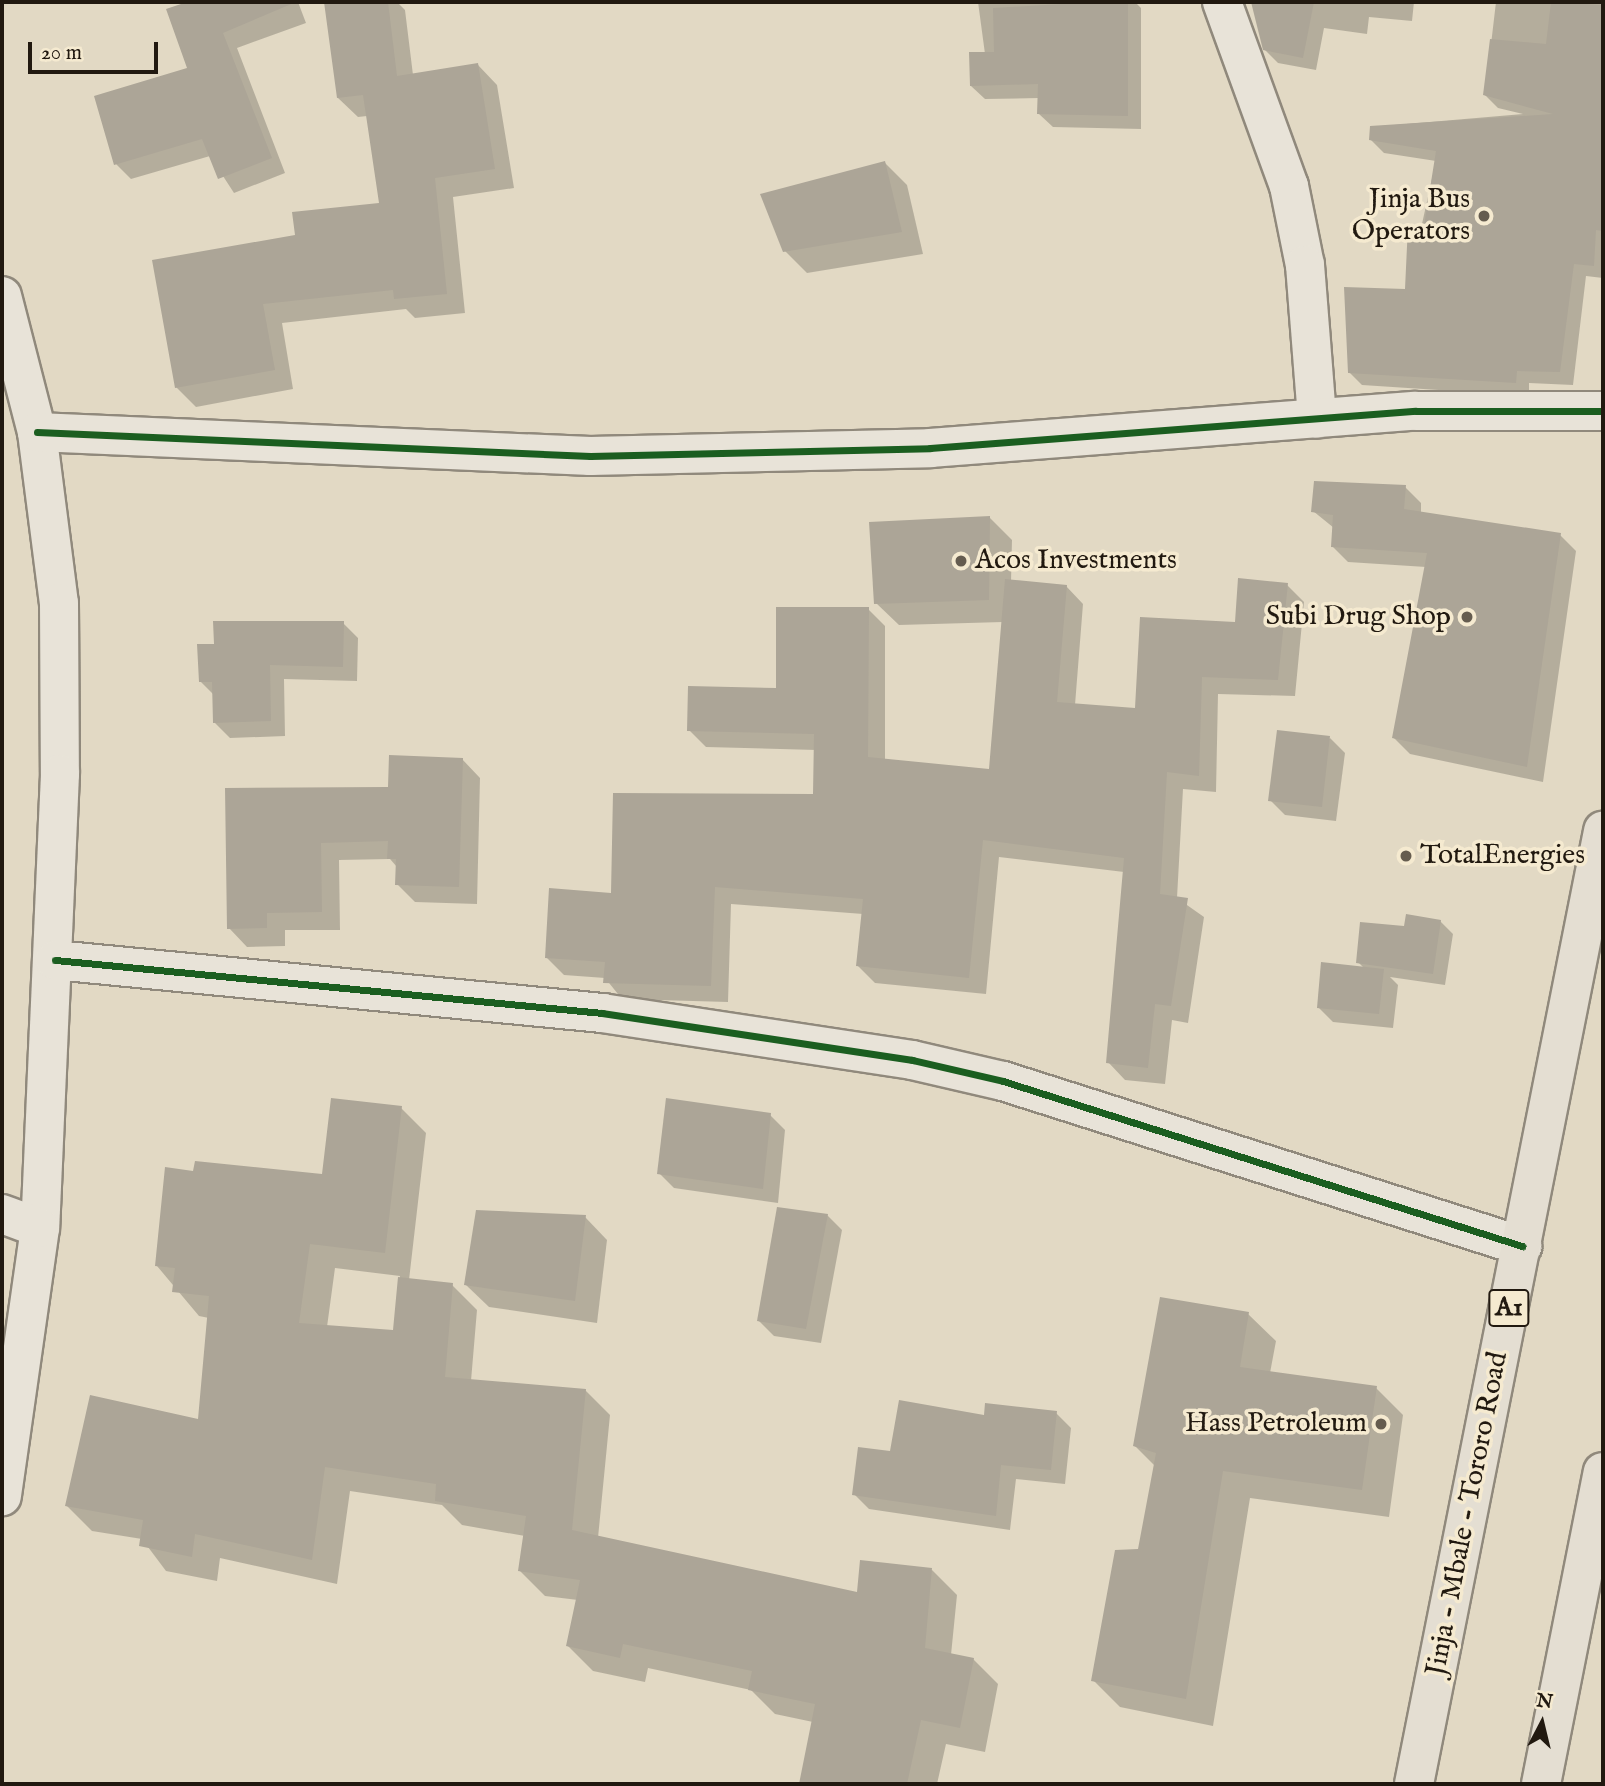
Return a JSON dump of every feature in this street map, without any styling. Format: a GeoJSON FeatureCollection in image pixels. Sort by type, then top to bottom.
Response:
{"type":"FeatureCollection","features":[{"type":"Feature","properties":{"kind":"highway","name":"Jinja - Mbale - Tororo Road"},"geometry":{"type":"LineString","coordinates":[[1414,1784],[1603,831]]}},
{"type":"Feature","properties":{"kind":"highway"},"geometry":{"type":"LineString","coordinates":[[1541,1784],[1596,1568],[1603,1472]]}},
{"type":"Feature","properties":{"kind":"street"},"geometry":{"type":"LineString","coordinates":[[1222,2],[1289,186],[1305,265],[1317,419]]}},
{"type":"Feature","properties":{"kind":"street"},"geometry":{"type":"LineString","coordinates":[[2,296],[37,432],[59,603],[55,960],[40,1228],[2,1496]]}},
{"type":"Feature","properties":{"kind":"street"},"geometry":{"type":"LineString","coordinates":[[37,432],[590,456],[930,448],[1317,419],[1603,411]]}},
{"type":"Feature","properties":{"kind":"street"},"geometry":{"type":"LineString","coordinates":[[55,960],[602,1013],[912,1060],[1003,1081],[1522,1246]]}},
{"type":"Feature","properties":{"kind":"street"},"geometry":{"type":"LineString","coordinates":[[2,1214],[40,1228]]}},
{"type":"Feature","properties":{"kind":"building"},"geometry":{"type":"Polygon","coordinates":[[[187,2],[296,2],[223,33],[272,158],[218,179],[202,139],[114,165],[94,96],[187,68],[166,9],[187,2]]]}},
{"type":"Feature","properties":{"kind":"building"},"geometry":{"type":"Polygon","coordinates":[[[324,2],[388,2],[397,76],[478,63],[495,169],[435,178],[447,294],[394,299],[393,290],[263,304],[275,370],[175,388],[152,260],[295,235],[292,212],[379,203],[363,95],[337,98],[324,2]]]}},
{"type":"Feature","properties":{"kind":"building"},"geometry":{"type":"Polygon","coordinates":[[[1128,2],[1128,116],[1037,114],[1038,84],[970,86],[969,52],[994,52],[993,8],[1128,2]]]}},
{"type":"Feature","properties":{"kind":"building"},"geometry":{"type":"Polygon","coordinates":[[[1251,2],[1314,2],[1303,58],[1263,50],[1251,2]]]}},
{"type":"Feature","properties":{"kind":"building"},"geometry":{"type":"Polygon","coordinates":[[[1551,2],[1603,5],[1602,231],[1596,230],[1594,266],[1574,264],[1560,372],[1517,371],[1516,383],[1348,373],[1344,287],[1405,289],[1408,225],[1424,226],[1436,151],[1369,140],[1370,126],[1553,114],[1483,95],[1490,39],[1546,44],[1551,2]]]}},
{"type":"Feature","properties":{"kind":"building"},"geometry":{"type":"Polygon","coordinates":[[[885,161],[902,232],[783,252],[760,194],[885,161]]]}},
{"type":"Feature","properties":{"kind":"building"},"geometry":{"type":"Polygon","coordinates":[[[1314,481],[1406,485],[1404,509],[1561,533],[1527,767],[1392,738],[1427,553],[1331,547],[1333,515],[1311,512],[1314,481]]]}},
{"type":"Feature","properties":{"kind":"building"},"geometry":{"type":"Polygon","coordinates":[[[990,516],[989,600],[874,604],[869,522],[990,516]]]}},
{"type":"Feature","properties":{"kind":"building"},"geometry":{"type":"Polygon","coordinates":[[[1238,578],[1288,583],[1278,680],[1202,677],[1199,776],[1167,772],[1160,894],[1188,898],[1171,1006],[1155,1004],[1148,1068],[1106,1063],[1124,858],[983,840],[969,978],[856,966],[863,899],[715,887],[711,986],[603,983],[605,962],[545,958],[549,888],[611,893],[613,793],[813,794],[814,734],[687,731],[688,686],[776,688],[776,607],[869,607],[868,757],[989,769],[1005,579],[1067,585],[1057,702],[1135,708],[1140,617],[1235,622],[1238,578]]]}},
{"type":"Feature","properties":{"kind":"building"},"geometry":{"type":"Polygon","coordinates":[[[213,621],[344,621],[343,667],[270,665],[271,721],[213,723],[212,682],[199,682],[197,644],[214,644],[213,621]]]}},
{"type":"Feature","properties":{"kind":"building"},"geometry":{"type":"Polygon","coordinates":[[[1277,730],[1330,736],[1322,807],[1268,801],[1277,730]]]}},
{"type":"Feature","properties":{"kind":"building"},"geometry":{"type":"Polygon","coordinates":[[[389,755],[463,758],[459,887],[395,885],[396,859],[387,859],[388,841],[321,843],[322,912],[267,913],[267,928],[227,929],[225,788],[388,787],[389,755]]]}},
{"type":"Feature","properties":{"kind":"building"},"geometry":{"type":"Polygon","coordinates":[[[1406,914],[1441,920],[1433,974],[1356,963],[1360,922],[1404,926],[1406,914]]]}},
{"type":"Feature","properties":{"kind":"building"},"geometry":{"type":"Polygon","coordinates":[[[1321,962],[1384,969],[1379,1014],[1317,1008],[1321,962]]]}},
{"type":"Feature","properties":{"kind":"building"},"geometry":{"type":"Polygon","coordinates":[[[331,1098],[402,1106],[385,1253],[310,1244],[299,1323],[393,1330],[398,1277],[453,1283],[445,1377],[586,1389],[572,1530],[857,1592],[860,1560],[932,1568],[925,1648],[974,1658],[960,1728],[921,1720],[907,1784],[799,1784],[815,1704],[748,1690],[752,1671],[623,1644],[620,1658],[566,1646],[580,1580],[518,1571],[526,1516],[435,1501],[436,1484],[325,1467],[312,1560],[195,1534],[192,1557],[139,1546],[143,1520],[65,1506],[90,1395],[198,1419],[209,1296],[172,1292],[175,1268],[155,1266],[165,1167],[193,1171],[195,1161],[322,1174],[331,1098]]]}},
{"type":"Feature","properties":{"kind":"building"},"geometry":{"type":"Polygon","coordinates":[[[666,1098],[771,1113],[763,1189],[657,1174],[666,1098]]]}},
{"type":"Feature","properties":{"kind":"building"},"geometry":{"type":"Polygon","coordinates":[[[777,1207],[828,1214],[806,1329],[757,1321],[777,1207]]]}},
{"type":"Feature","properties":{"kind":"building"},"geometry":{"type":"Polygon","coordinates":[[[476,1210],[586,1215],[575,1301],[464,1285],[476,1210]]]}},
{"type":"Feature","properties":{"kind":"building"},"geometry":{"type":"Polygon","coordinates":[[[1160,1297],[1249,1312],[1240,1367],[1377,1386],[1362,1490],[1223,1471],[1186,1699],[1091,1681],[1115,1550],[1138,1549],[1156,1453],[1133,1446],[1160,1297]]]}},
{"type":"Feature","properties":{"kind":"building"},"geometry":{"type":"Polygon","coordinates":[[[899,1400],[984,1415],[985,1403],[1057,1411],[1051,1470],[1001,1465],[996,1516],[852,1495],[858,1447],[890,1451],[899,1400]]]}},
{"type":"Feature","properties":{"kind":"cycle path"},"geometry":{"type":"LineString","coordinates":[[37,432],[590,456],[930,448],[1416,411],[1603,411]]}},
{"type":"Feature","properties":{"kind":"cycle path"},"geometry":{"type":"LineString","coordinates":[[55,960],[602,1013],[912,1060],[1003,1081],[1522,1246]]}},
{"type":"Feature","properties":{"kind":"place","name":"Jinja Bus Operators"},"geometry":{"type":"Point","coordinates":[1484,216]}},
{"type":"Feature","properties":{"kind":"place","name":"Acos Investments"},"geometry":{"type":"Point","coordinates":[961,561]}},
{"type":"Feature","properties":{"kind":"place","name":"Subi Drug Shop"},"geometry":{"type":"Point","coordinates":[1467,617]}},
{"type":"Feature","properties":{"kind":"place","name":"TotalEnergies"},"geometry":{"type":"Point","coordinates":[1406,856]}},
{"type":"Feature","properties":{"kind":"place","name":"Hass Petroleum"},"geometry":{"type":"Point","coordinates":[1381,1424]}}]}
